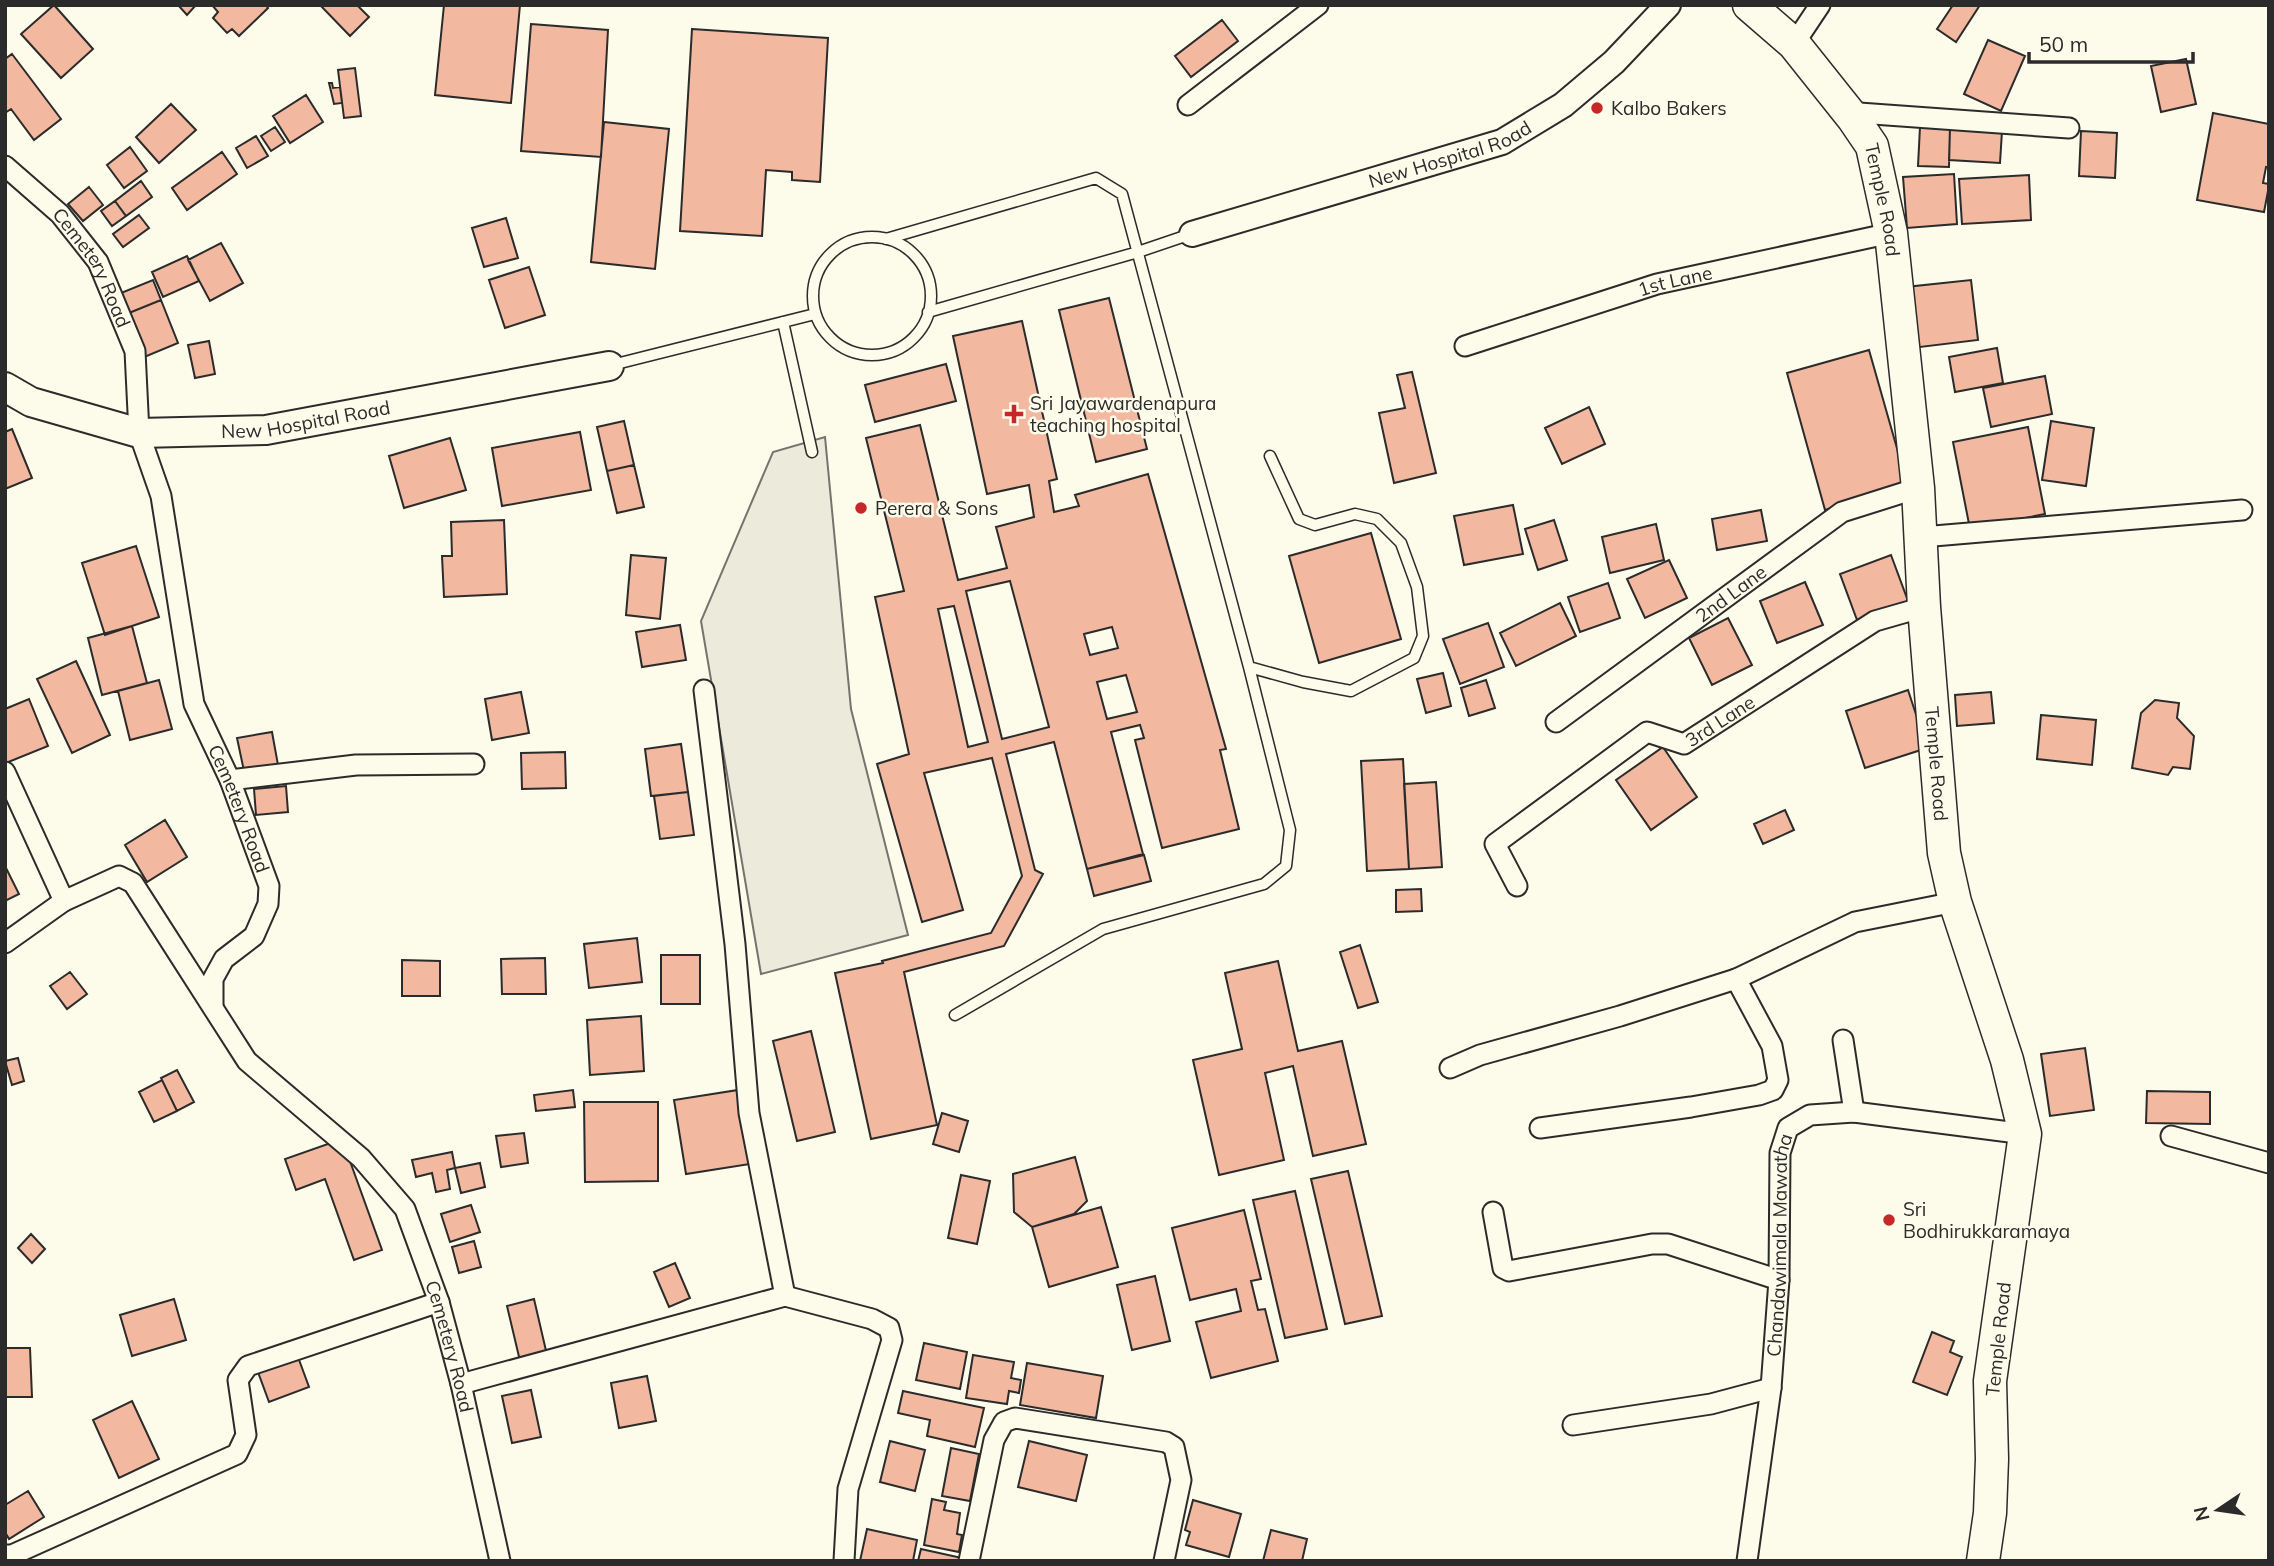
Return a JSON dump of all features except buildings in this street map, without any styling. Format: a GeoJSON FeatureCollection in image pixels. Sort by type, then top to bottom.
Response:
{"type":"FeatureCollection","features":[{"type":"Feature","properties":{"kind":"main road","name":"Temple Road"},"geometry":{"type":"LineString","coordinates":[[1749,5],[1794,44],[1872,146],[1891,233],[1918,488],[1924,607],[1944,853],[1955,902],[2007,1060],[2025,1134],[1990,1381],[1990,1513],[1983,1561]]}},
{"type":"Feature","properties":{"kind":"main road","name":"New Hospital Road"},"geometry":{"type":"LineString","coordinates":[[5,387],[32,402],[139,432],[265,430],[609,366]]}},
{"type":"Feature","properties":{"kind":"street"},"geometry":{"type":"LineString","coordinates":[[1188,105],[1318,5]]}},
{"type":"Feature","properties":{"kind":"street","name":"New Hospital Road"},"geometry":{"type":"LineString","coordinates":[[1192,234],[1502,142],[1563,106],[1614,62],[1668,5]]}},
{"type":"Feature","properties":{"kind":"street"},"geometry":{"type":"LineString","coordinates":[[1794,44],[1820,5]]}},
{"type":"Feature","properties":{"kind":"street"},"geometry":{"type":"LineString","coordinates":[[1853,118],[1859,113],[2069,128]]}},
{"type":"Feature","properties":{"kind":"street","name":"Cemetery Road"},"geometry":{"type":"LineString","coordinates":[[5,166],[60,214],[98,262],[135,351],[139,432],[161,496],[194,704],[230,780],[269,886],[268,904],[254,936],[224,959],[213,979],[213,1006],[247,1061],[361,1158],[405,1209],[439,1302],[461,1384],[500,1561]]}},
{"type":"Feature","properties":{"kind":"street","name":"1st Lane"},"geometry":{"type":"LineString","coordinates":[[1465,346],[1657,284],[1891,233]]}},
{"type":"Feature","properties":{"kind":"street","name":"2nd Lane"},"geometry":{"type":"LineString","coordinates":[[1556,722],[1842,512],[1918,488]]}},
{"type":"Feature","properties":{"kind":"street"},"geometry":{"type":"LineString","coordinates":[[1922,537],[2242,510]]}},
{"type":"Feature","properties":{"kind":"street","name":"3rd Lane"},"geometry":{"type":"LineString","coordinates":[[1517,886],[1495,844],[1647,732],[1684,744],[1875,621],[1924,607]]}},
{"type":"Feature","properties":{"kind":"street"},"geometry":{"type":"LineString","coordinates":[[704,690],[735,944],[749,1113],[785,1296]]}},
{"type":"Feature","properties":{"kind":"street"},"geometry":{"type":"LineString","coordinates":[[230,780],[356,765],[474,764]]}},
{"type":"Feature","properties":{"kind":"street"},"geometry":{"type":"LineString","coordinates":[[5,772],[64,901]]}},
{"type":"Feature","properties":{"kind":"street"},"geometry":{"type":"LineString","coordinates":[[5,943],[64,901],[119,876],[134,883],[213,1006]]}},
{"type":"Feature","properties":{"kind":"street"},"geometry":{"type":"LineString","coordinates":[[1450,1068],[1480,1055],[1620,1016],[1737,979],[1855,922],[1955,902]]}},
{"type":"Feature","properties":{"kind":"street"},"geometry":{"type":"LineString","coordinates":[[1541,1128],[1691,1107],[1773,1090],[1778,1080],[1772,1046],[1737,979]]}},
{"type":"Feature","properties":{"kind":"street"},"geometry":{"type":"LineString","coordinates":[[1843,1040],[1854,1112]]}},
{"type":"Feature","properties":{"kind":"street","name":"Chandawimala Mawatha"},"geometry":{"type":"LineString","coordinates":[[1747,1561],[1771,1388],[1779,1280],[1780,1153],[1788,1128],[1810,1115],[1854,1112],[2025,1134]]}},
{"type":"Feature","properties":{"kind":"street"},"geometry":{"type":"LineString","coordinates":[[2171,1136],[2269,1163]]}},
{"type":"Feature","properties":{"kind":"street"},"geometry":{"type":"LineString","coordinates":[[1493,1212],[1503,1268],[1509,1271],[1652,1244],[1668,1244],[1779,1280]]}},
{"type":"Feature","properties":{"kind":"street"},"geometry":{"type":"LineString","coordinates":[[461,1384],[785,1296],[872,1319],[889,1328],[892,1340],[848,1489],[844,1561]]}},
{"type":"Feature","properties":{"kind":"street"},"geometry":{"type":"LineString","coordinates":[[5,1555],[12,1555],[237,1454],[246,1435],[238,1380],[248,1366],[439,1302]]}},
{"type":"Feature","properties":{"kind":"street"},"geometry":{"type":"LineString","coordinates":[[1573,1425],[1711,1404],[1771,1388]]}},
{"type":"Feature","properties":{"kind":"street"},"geometry":{"type":"LineString","coordinates":[[969,1561],[994,1440],[1004,1422],[1015,1418],[1166,1442],[1174,1447],[1181,1480],[1164,1561]]}},
{"type":"Feature","properties":{"kind":"lane"},"geometry":{"type":"LineString","coordinates":[[886,239],[1096,178],[1122,194],[1290,830],[1286,866],[1264,884],[1103,929],[955,1015]]}},
{"type":"Feature","properties":{"kind":"lane"},"geometry":{"type":"LineString","coordinates":[[928,312],[1192,234]]}},
{"type":"Feature","properties":{"kind":"lane"},"geometry":{"type":"LineString","coordinates":[[868,237],[886,239],[903,246],[917,259],[927,275],[930,294],[928,312],[920,330],[907,343],[891,352],[872,355],[854,353],[837,344],[824,331],[816,314],[813,296],[815,279],[823,262],[835,250],[851,241],[868,237]]}},
{"type":"Feature","properties":{"kind":"lane"},"geometry":{"type":"LineString","coordinates":[[609,366],[816,314]]}},
{"type":"Feature","properties":{"kind":"lane"},"geometry":{"type":"LineString","coordinates":[[783,322],[812,452]]}},
{"type":"Feature","properties":{"kind":"lane"},"geometry":{"type":"LineString","coordinates":[[1249,667],[1303,682],[1351,691],[1414,658],[1423,636],[1417,587],[1401,543],[1377,519],[1354,514],[1315,525],[1299,519],[1270,456]]}},
{"type":"Feature","properties":{"kind":"shaded area"},"geometry":{"type":"Polygon","coordinates":[[[825,437],[851,709],[908,935],[761,974],[701,621],[773,452],[825,437]]]}},
{"type":"Feature","properties":{"kind":"place","name":"Kalbo Bakers"},"geometry":{"type":"Point","coordinates":[1597,108]}},
{"type":"Feature","properties":{"kind":"place","name":"Sri Jayawardenapura teaching hospital"},"geometry":{"type":"Point","coordinates":[1014,414]}},
{"type":"Feature","properties":{"kind":"place","name":"Perera & Sons"},"geometry":{"type":"Point","coordinates":[861,508]}},
{"type":"Feature","properties":{"kind":"place","name":"Sri Bodhirukkaramaya"},"geometry":{"type":"Point","coordinates":[1889,1220]}}]}
